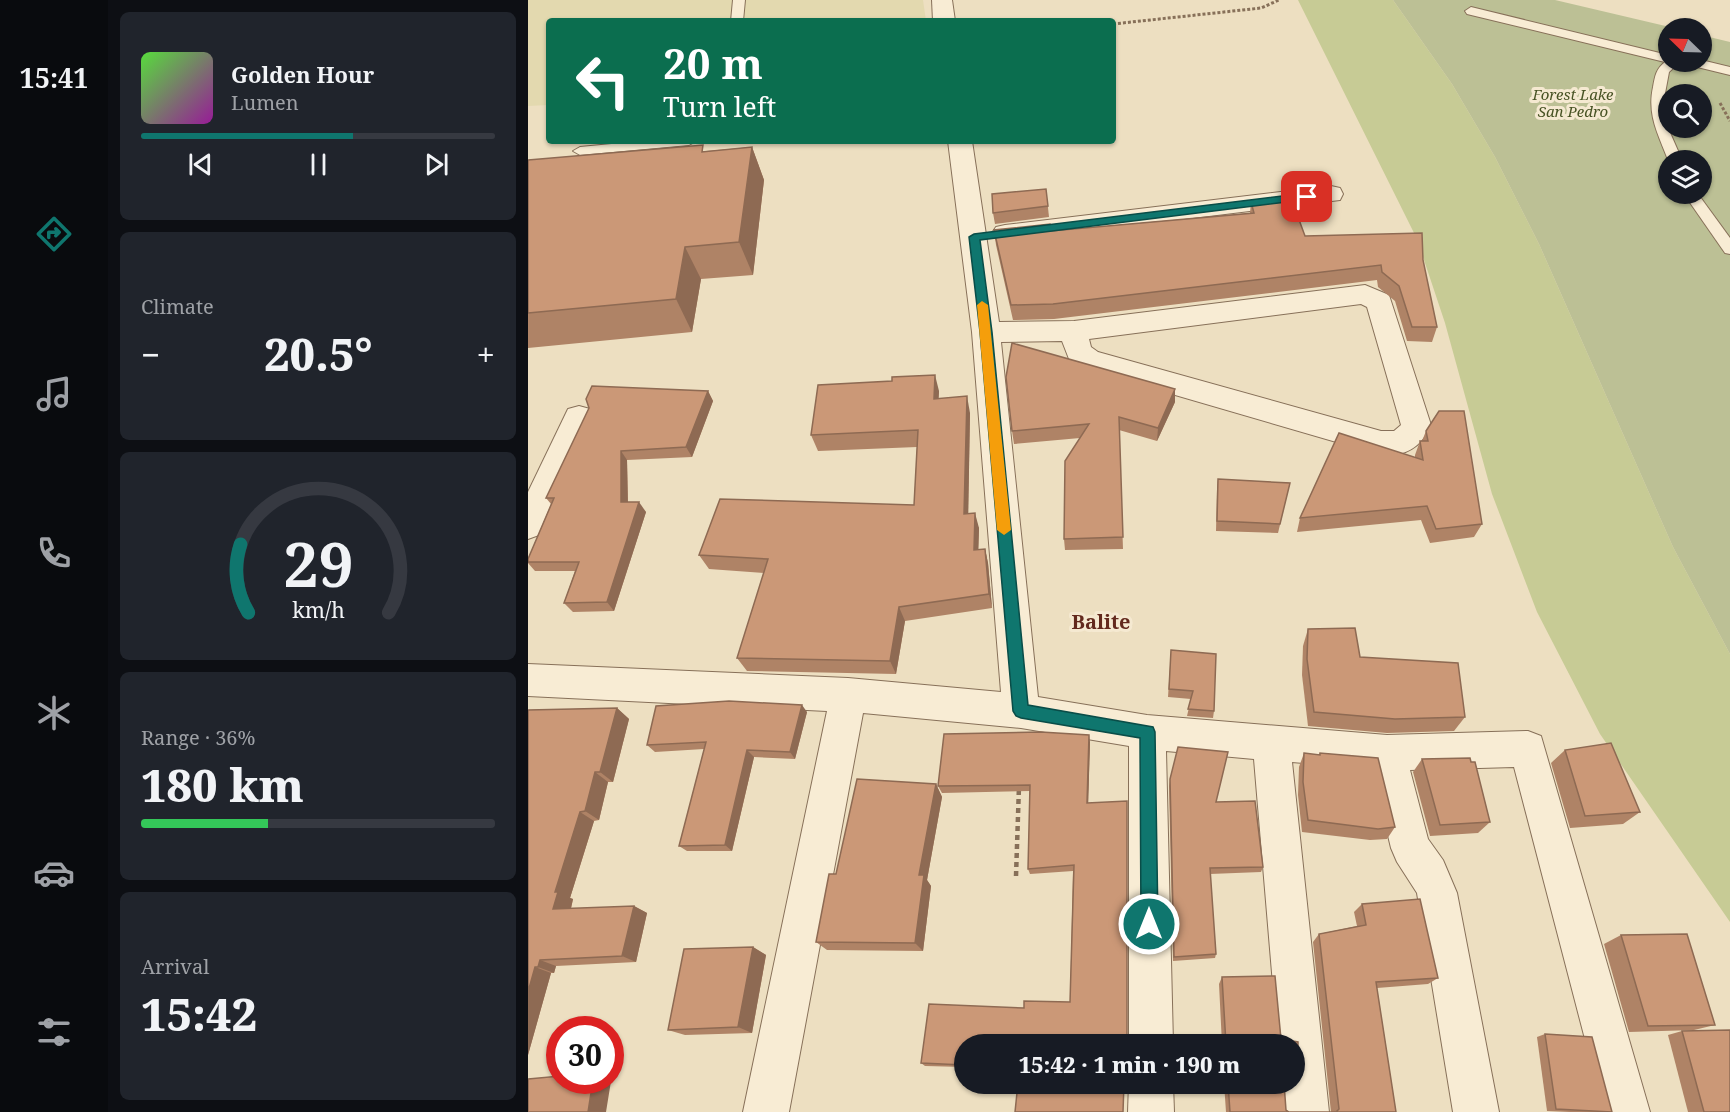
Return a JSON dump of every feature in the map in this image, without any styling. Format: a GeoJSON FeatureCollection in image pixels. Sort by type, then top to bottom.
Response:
{"type":"FeatureCollection","features":[{"type":"Feature","properties":{"kind":"street"},"geometry":{"type":"LineString","coordinates":[[942,0],[944,18]]}},
{"type":"Feature","properties":{"kind":"street"},"geometry":{"type":"LineString","coordinates":[[960,144],[986,332],[1021,711]]}},
{"type":"Feature","properties":{"kind":"street"},"geometry":{"type":"LineString","coordinates":[[974,237],[1331,194]]}},
{"type":"Feature","properties":{"kind":"street"},"geometry":{"type":"LineString","coordinates":[[986,332],[1074,331],[1365,294],[1379,302],[1416,425],[1412,434],[1404,441],[1394,444],[1381,442],[1089,360],[1077,349],[1074,331]]}},
{"type":"Feature","properties":{"kind":"street"},"geometry":{"type":"LineString","coordinates":[[528,525],[579,417]]}},
{"type":"Feature","properties":{"kind":"street"},"geometry":{"type":"LineString","coordinates":[[528,680],[848,695],[1021,711],[1147,732],[1387,753],[1528,749],[1627,1112]]}},
{"type":"Feature","properties":{"kind":"street"},"geometry":{"type":"LineString","coordinates":[[766,1112],[848,695]]}},
{"type":"Feature","properties":{"kind":"street"},"geometry":{"type":"LineString","coordinates":[[1147,732],[1151,1034]]}},
{"type":"Feature","properties":{"kind":"street"},"geometry":{"type":"LineString","coordinates":[[1271,744],[1306,1112]]}},
{"type":"Feature","properties":{"kind":"street"},"geometry":{"type":"LineString","coordinates":[[1387,753],[1411,848],[1429,874],[1437,892],[1476,1112]]}},
{"type":"Feature","properties":{"kind":"street"},"geometry":{"type":"LineString","coordinates":[[1151,1094],[1151,1112]]}},
{"type":"Feature","properties":{"kind":"lane"},"geometry":{"type":"LineString","coordinates":[[737,18],[739,0]]}},
{"type":"Feature","properties":{"kind":"lane"},"geometry":{"type":"LineString","coordinates":[[1471,11],[1658,58]]}},
{"type":"Feature","properties":{"kind":"lane"},"geometry":{"type":"LineString","coordinates":[[1712,66],[1730,71]]}},
{"type":"Feature","properties":{"kind":"lane"},"geometry":{"type":"LineString","coordinates":[[1663,72],[1656,104],[1671,150]]}},
{"type":"Feature","properties":{"kind":"lane"},"geometry":{"type":"LineString","coordinates":[[580,152],[659,144]]}},
{"type":"Feature","properties":{"kind":"lane"},"geometry":{"type":"LineString","coordinates":[[1698,204],[1730,249]]}},
{"type":"Feature","properties":{"kind":"path"},"geometry":{"type":"LineString","coordinates":[[1116,24],[1260,8],[1272,5],[1279,0]]}},
{"type":"Feature","properties":{"kind":"path"},"geometry":{"type":"LineString","coordinates":[[1720,103],[1730,121]]}},
{"type":"Feature","properties":{"kind":"path"},"geometry":{"type":"LineString","coordinates":[[1016,876],[1019,782]]}},
{"type":"Feature","properties":{"kind":"shaded area"},"geometry":{"type":"Polygon","coordinates":[[[528,0],[923,0],[926,18],[546,18],[546,105],[528,106],[528,0]]]}},
{"type":"Feature","properties":{"kind":"green space"},"geometry":{"type":"Polygon","coordinates":[[[1298,0],[1393,0],[1452,84],[1495,157],[1539,244],[1673,547],[1730,654],[1730,922],[1600,734],[1537,612],[1492,494],[1445,323],[1417,239],[1298,0]]]}},
{"type":"Feature","properties":{"kind":"green space","name":"Forest Lake San Pedro"},"geometry":{"type":"Polygon","coordinates":[[[1393,0],[1555,0],[1658,24],[1658,72],[1712,72],[1712,38],[1730,42],[1730,654],[1673,547],[1539,244],[1495,157],[1452,84],[1393,0]]]}},
{"type":"Feature","properties":{"kind":"building"},"geometry":{"type":"Polygon","coordinates":[[[703,145],[702,152],[752,147],[739,242],[685,247],[676,299],[528,313],[528,160],[703,145]]]}},
{"type":"Feature","properties":{"kind":"building"},"geometry":{"type":"Polygon","coordinates":[[[1046,189],[1048,206],[993,213],[992,194],[1046,189]]]}},
{"type":"Feature","properties":{"kind":"building"},"geometry":{"type":"Polygon","coordinates":[[[1291,198],[1305,236],[1422,233],[1423,260],[1437,327],[1412,327],[1399,286],[1382,272],[1381,265],[1053,304],[1011,305],[994,230],[1050,224],[1051,231],[1254,213],[1251,202],[1291,198]]]}},
{"type":"Feature","properties":{"kind":"building"},"geometry":{"type":"Polygon","coordinates":[[[1012,343],[1175,389],[1158,428],[1119,417],[1123,537],[1064,539],[1065,461],[1089,424],[1012,431],[1006,377],[1012,343]]]}},
{"type":"Feature","properties":{"kind":"building"},"geometry":{"type":"Polygon","coordinates":[[[935,375],[934,399],[967,396],[964,514],[975,513],[974,550],[985,549],[989,594],[899,607],[890,661],[737,658],[768,559],[699,555],[720,499],[914,505],[918,430],[811,435],[818,385],[892,381],[892,377],[935,375]]]}},
{"type":"Feature","properties":{"kind":"building"},"geometry":{"type":"Polygon","coordinates":[[[592,386],[708,391],[686,447],[621,451],[621,502],[639,502],[607,602],[564,603],[579,562],[528,562],[528,559],[554,498],[546,498],[589,408],[586,399],[592,386]]]}},
{"type":"Feature","properties":{"kind":"building"},"geometry":{"type":"Polygon","coordinates":[[[1439,411],[1464,411],[1482,524],[1436,529],[1427,506],[1300,518],[1339,433],[1423,460],[1420,441],[1428,441],[1426,431],[1439,411]]]}},
{"type":"Feature","properties":{"kind":"building"},"geometry":{"type":"Polygon","coordinates":[[[1218,479],[1290,483],[1280,524],[1217,521],[1218,479]]]}},
{"type":"Feature","properties":{"kind":"building"},"geometry":{"type":"Polygon","coordinates":[[[1355,628],[1360,657],[1458,663],[1465,717],[1395,719],[1314,712],[1307,659],[1308,629],[1355,628]]]}},
{"type":"Feature","properties":{"kind":"building"},"geometry":{"type":"Polygon","coordinates":[[[1171,650],[1216,654],[1214,711],[1188,709],[1193,691],[1169,689],[1171,650]]]}},
{"type":"Feature","properties":{"kind":"building"},"geometry":{"type":"Polygon","coordinates":[[[729,701],[802,705],[790,752],[747,750],[725,845],[679,846],[706,742],[647,745],[656,706],[729,701]]]}},
{"type":"Feature","properties":{"kind":"building"},"geometry":{"type":"Polygon","coordinates":[[[617,708],[600,772],[595,772],[585,811],[580,812],[555,892],[558,892],[553,909],[634,906],[622,956],[540,960],[538,967],[535,967],[528,992],[528,710],[617,708]]]}},
{"type":"Feature","properties":{"kind":"building"},"geometry":{"type":"Polygon","coordinates":[[[1041,732],[1089,735],[1087,803],[1127,801],[1127,1034],[954,1034],[954,1065],[921,1063],[929,1004],[1024,1008],[1024,1001],[1070,1002],[1074,865],[1028,869],[1030,785],[938,786],[944,734],[1041,732]]]}},
{"type":"Feature","properties":{"kind":"building"},"geometry":{"type":"Polygon","coordinates":[[[1611,743],[1640,812],[1585,816],[1565,750],[1611,743]]]}},
{"type":"Feature","properties":{"kind":"building"},"geometry":{"type":"Polygon","coordinates":[[[1178,747],[1228,752],[1216,802],[1255,801],[1263,867],[1210,868],[1216,954],[1174,957],[1170,779],[1178,747]]]}},
{"type":"Feature","properties":{"kind":"building"},"geometry":{"type":"Polygon","coordinates":[[[1304,753],[1378,758],[1395,827],[1378,829],[1308,820],[1303,782],[1304,753]]]}},
{"type":"Feature","properties":{"kind":"building"},"geometry":{"type":"Polygon","coordinates":[[[1470,758],[1471,762],[1475,762],[1490,822],[1440,825],[1422,759],[1470,758]]]}},
{"type":"Feature","properties":{"kind":"building"},"geometry":{"type":"Polygon","coordinates":[[[857,779],[936,784],[919,875],[924,875],[915,943],[816,942],[829,874],[836,874],[857,779]]]}},
{"type":"Feature","properties":{"kind":"building"},"geometry":{"type":"Polygon","coordinates":[[[1420,899],[1438,978],[1376,982],[1396,1112],[1336,1112],[1339,1109],[1319,934],[1366,925],[1362,904],[1420,899]]]}},
{"type":"Feature","properties":{"kind":"building"},"geometry":{"type":"Polygon","coordinates":[[[1687,934],[1715,1025],[1648,1026],[1621,935],[1687,934]]]}},
{"type":"Feature","properties":{"kind":"building"},"geometry":{"type":"Polygon","coordinates":[[[753,947],[738,1027],[668,1030],[684,949],[753,947]]]}},
{"type":"Feature","properties":{"kind":"building"},"geometry":{"type":"Polygon","coordinates":[[[1275,976],[1281,1034],[1225,1034],[1222,977],[1275,976]]]}},
{"type":"Feature","properties":{"kind":"building"},"geometry":{"type":"Polygon","coordinates":[[[1730,1030],[1730,1112],[1704,1112],[1682,1031],[1730,1030]]]}},
{"type":"Feature","properties":{"kind":"building"},"geometry":{"type":"Polygon","coordinates":[[[1545,1034],[1592,1037],[1612,1112],[1556,1109],[1545,1034]]]}},
{"type":"Feature","properties":{"kind":"building"},"geometry":{"type":"Polygon","coordinates":[[[546,1077],[546,1094],[591,1094],[588,1112],[528,1112],[528,1079],[546,1077]]]}},
{"type":"Feature","properties":{"kind":"building"},"geometry":{"type":"Polygon","coordinates":[[[1017,1094],[1124,1094],[1123,1112],[1015,1112],[1017,1094]]]}},
{"type":"Feature","properties":{"kind":"building"},"geometry":{"type":"Polygon","coordinates":[[[1229,1094],[1285,1094],[1286,1110],[1289,1112],[1230,1112],[1229,1094]]]}},
{"type":"Feature","properties":{"kind":"slow traffic"},"geometry":{"type":"LineString","coordinates":[[982,305],[1004,530]]}},
{"type":"Feature","properties":{"kind":"district","name":"Balite"},"geometry":{"type":"Point","coordinates":[1101,622]}},
{"type":"Feature","properties":{"kind":"route"},"geometry":{"type":"LineString","coordinates":[[1149,924],[1147,732],[1021,711],[986,332],[974,237],[1307,197]]}}]}
